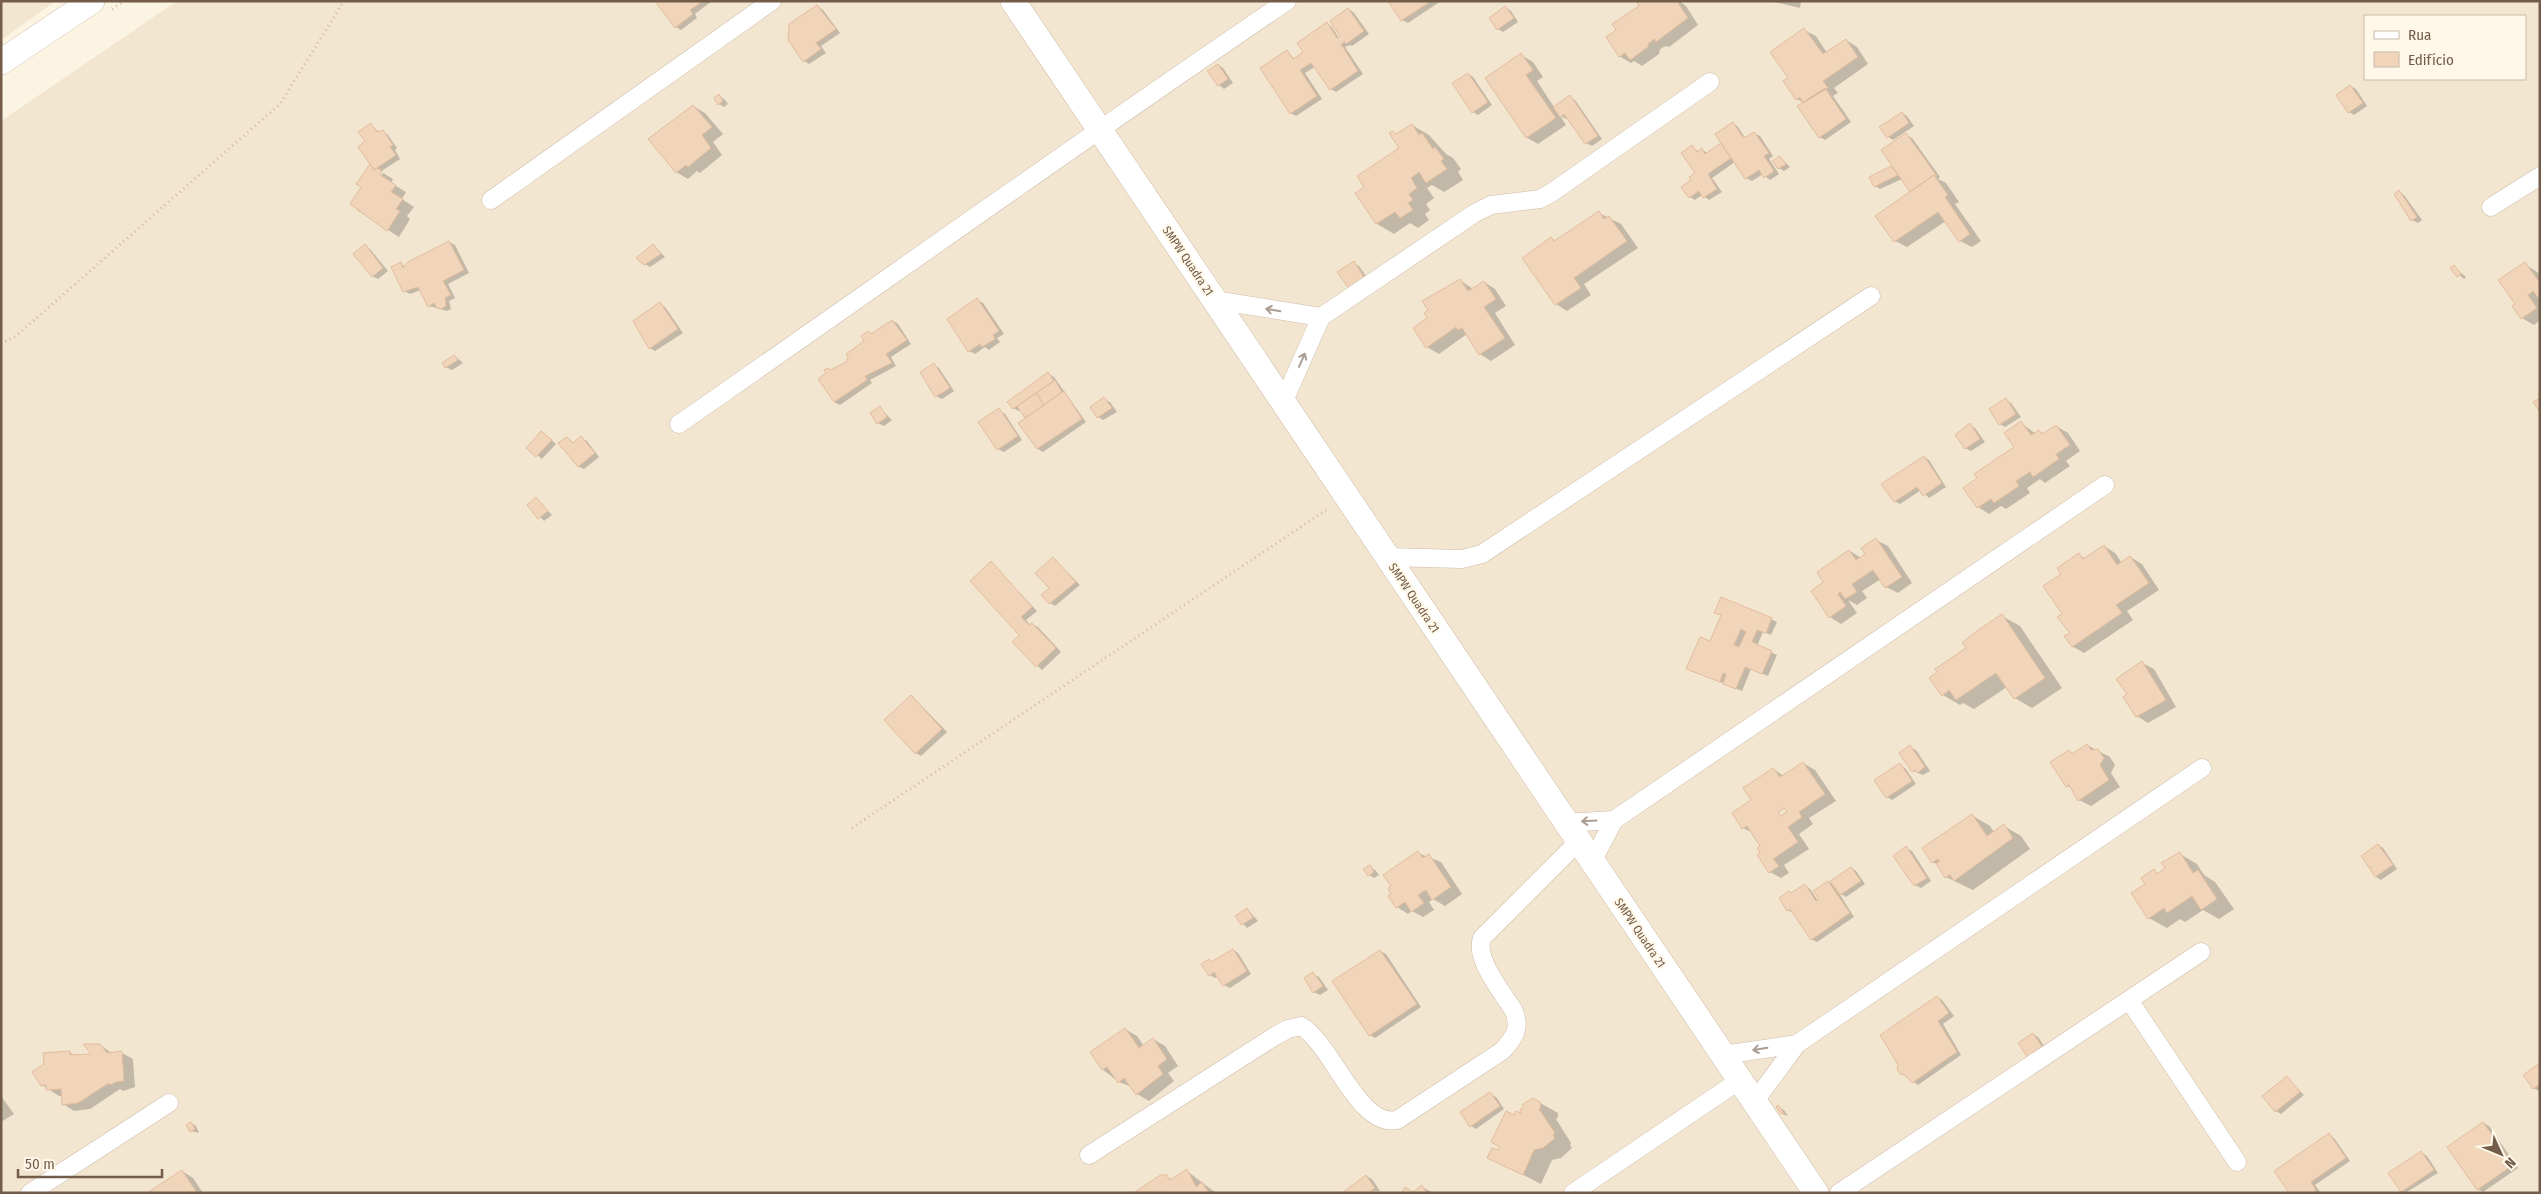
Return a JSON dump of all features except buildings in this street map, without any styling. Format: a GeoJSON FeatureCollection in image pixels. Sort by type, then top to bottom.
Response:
{"type":"FeatureCollection","features":[{"type":"Feature","properties":{"kind":"street"},"geometry":{"type":"LineString","coordinates":[[1,62],[92,1]]}},
{"type":"Feature","properties":{"kind":"street"},"geometry":{"type":"LineString","coordinates":[[491,200],[772,1]]}},
{"type":"Feature","properties":{"kind":"street","name":"SMPW Quadra 21"},"geometry":{"type":"LineString","coordinates":[[1013,1],[1816,1193]]}},
{"type":"Feature","properties":{"kind":"street"},"geometry":{"type":"LineString","coordinates":[[679,424],[1003,198],[1099,128],[1287,1]]}},
{"type":"Feature","properties":{"kind":"street"},"geometry":{"type":"LineString","coordinates":[[1283,403],[1321,317],[1474,213],[1491,205],[1540,199],[1552,193],[1710,82]]}},
{"type":"Feature","properties":{"kind":"street"},"geometry":{"type":"LineString","coordinates":[[2491,207],[2540,176]]}},
{"type":"Feature","properties":{"kind":"street"},"geometry":{"type":"LineString","coordinates":[[1386,557],[1462,559],[1482,554],[1871,296]]}},
{"type":"Feature","properties":{"kind":"street"},"geometry":{"type":"LineString","coordinates":[[1214,300],[1321,317]]}},
{"type":"Feature","properties":{"kind":"street"},"geometry":{"type":"LineString","coordinates":[[1089,1155],[1288,1028],[1301,1026],[1318,1040],[1362,1105],[1373,1116],[1382,1121],[1397,1120],[1502,1051],[1517,1030],[1514,1011],[1483,961],[1480,952],[1482,938],[1578,842],[1614,820],[2105,485]]}},
{"type":"Feature","properties":{"kind":"street"},"geometry":{"type":"LineString","coordinates":[[1755,1102],[1797,1044],[2202,768]]}},
{"type":"Feature","properties":{"kind":"street"},"geometry":{"type":"LineString","coordinates":[[1578,842],[1614,820]]}},
{"type":"Feature","properties":{"kind":"street"},"geometry":{"type":"LineString","coordinates":[[1839,1193],[2201,952]]}},
{"type":"Feature","properties":{"kind":"street"},"geometry":{"type":"LineString","coordinates":[[2128,1000],[2237,1162]]}},
{"type":"Feature","properties":{"kind":"street"},"geometry":{"type":"LineString","coordinates":[[1723,1055],[1797,1044]]}},
{"type":"Feature","properties":{"kind":"street"},"geometry":{"type":"LineString","coordinates":[[1573,1193],[1740,1080]]}},
{"type":"Feature","properties":{"kind":"street"},"geometry":{"type":"LineString","coordinates":[[30,1193],[169,1103]]}},
{"type":"Feature","properties":{"kind":"path"},"geometry":{"type":"LineString","coordinates":[[1,344],[16,336],[280,104],[344,1]]}},
{"type":"Feature","properties":{"kind":"path"},"geometry":{"type":"LineString","coordinates":[[852,828],[1346,496]]}},
{"type":"Feature","properties":{"kind":"shaded area"},"geometry":{"type":"Polygon","coordinates":[[[1,1],[56,1],[1,40],[1,1]]]}},
{"type":"Feature","properties":{"kind":"shaded area"},"geometry":{"type":"Polygon","coordinates":[[[177,1],[2540,1],[2540,1193],[1,1193],[1,121],[177,1]]]}}]}
